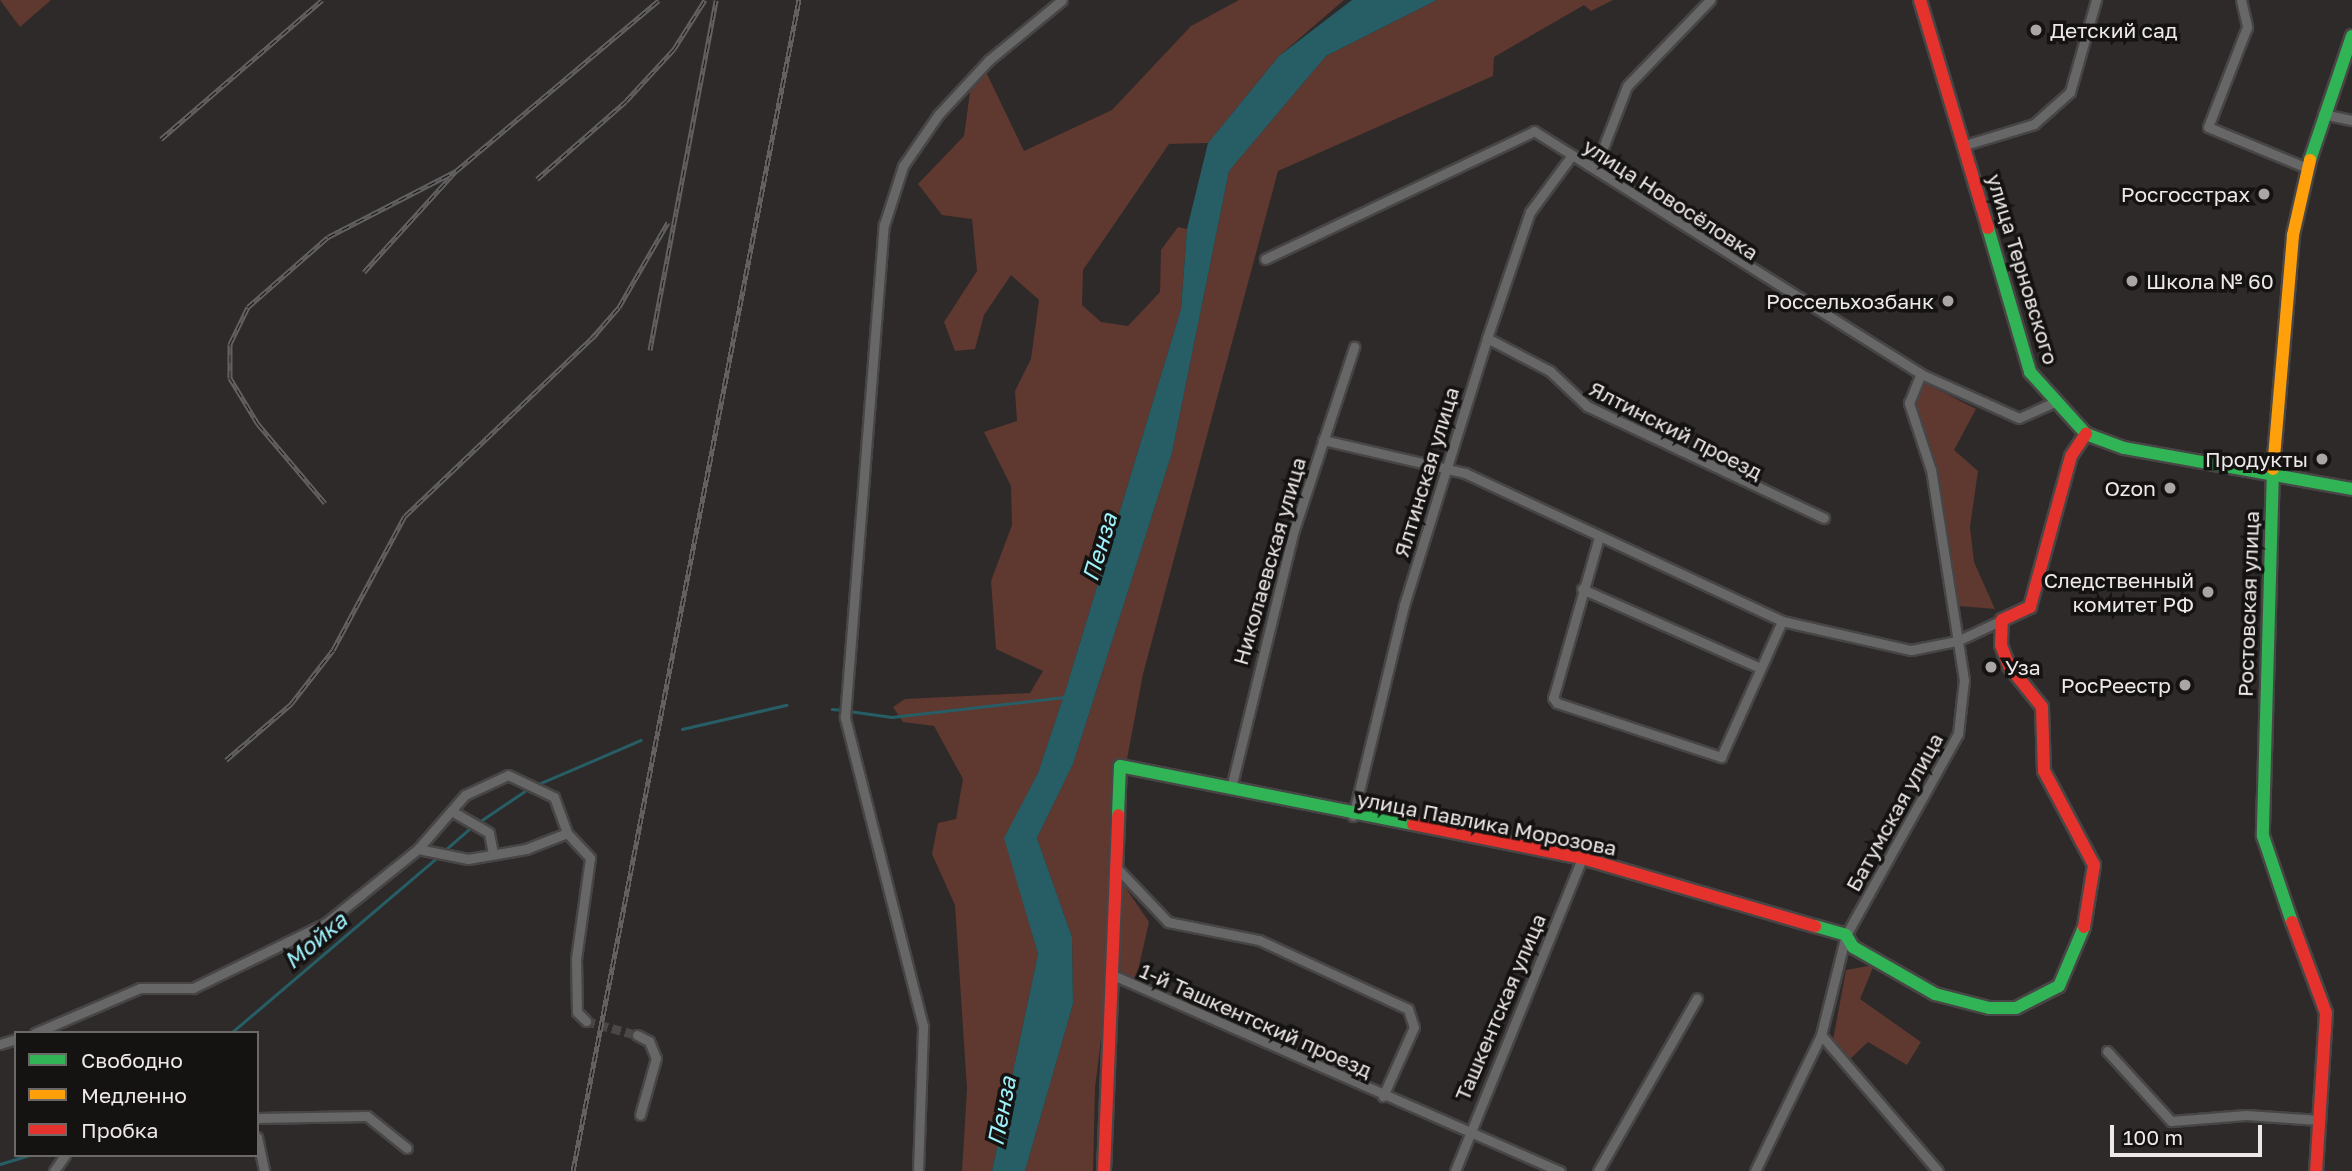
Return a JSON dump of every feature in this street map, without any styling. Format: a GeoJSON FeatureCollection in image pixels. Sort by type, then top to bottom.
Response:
{"type":"FeatureCollection","features":[{"type":"Feature","properties":{"kind":"street"},"geometry":{"type":"LineString","coordinates":[[918,1171],[923,1026],[845,717],[884,225],[903,166],[938,115],[989,60],[1062,0]]}},
{"type":"Feature","properties":{"kind":"street"},"geometry":{"type":"LineString","coordinates":[[1588,165],[1603,148],[1627,86],[1710,0]]}},
{"type":"Feature","properties":{"kind":"street","name":"улица Терновского"},"geometry":{"type":"LineString","coordinates":[[1920,0],[2030,372],[2053,403],[2086,434],[2124,448],[2352,489]]}},
{"type":"Feature","properties":{"kind":"street"},"geometry":{"type":"LineString","coordinates":[[1965,145],[2034,124],[2070,92],[2096,0]]}},
{"type":"Feature","properties":{"kind":"street"},"geometry":{"type":"LineString","coordinates":[[2241,0],[2247,27],[2208,127],[2307,168]]}},
{"type":"Feature","properties":{"kind":"street","name":"Ростовская улица"},"geometry":{"type":"LineString","coordinates":[[2316,1171],[2326,1013],[2315,971],[2278,894],[2263,836],[2273,476],[2292,235],[2323,114],[2352,36]]}},
{"type":"Feature","properties":{"kind":"street"},"geometry":{"type":"LineString","coordinates":[[2323,114],[2352,120]]}},
{"type":"Feature","properties":{"kind":"street","name":"улица Новосёловка"},"geometry":{"type":"LineString","coordinates":[[1265,260],[1534,131],[1921,374],[2019,418],[2053,403]]}},
{"type":"Feature","properties":{"kind":"street","name":"Ялтинская улица"},"geometry":{"type":"LineString","coordinates":[[1353,816],[1445,468],[1487,338],[1530,212],[1572,155]]}},
{"type":"Feature","properties":{"kind":"street","name":"Ялтинский проезд"},"geometry":{"type":"LineString","coordinates":[[1487,338],[1550,371],[1587,406],[1824,519]]}},
{"type":"Feature","properties":{"kind":"street","name":"Николаевская улица"},"geometry":{"type":"LineString","coordinates":[[1231,789],[1247,702],[1323,440],[1354,347]]}},
{"type":"Feature","properties":{"kind":"street","name":"Батумская улица"},"geometry":{"type":"LineString","coordinates":[[1755,1171],[1821,1035],[1846,935],[1958,734],[1964,680],[1931,470],[1909,403],[1921,374]]}},
{"type":"Feature","properties":{"kind":"street"},"geometry":{"type":"LineString","coordinates":[[1323,440],[1445,468],[1782,621],[1911,650],[1956,641],[2030,607],[2071,456],[2086,434]]}},
{"type":"Feature","properties":{"kind":"street"},"geometry":{"type":"LineString","coordinates":[[1599,537],[1553,698],[1557,703],[1721,757],[1782,621]]}},
{"type":"Feature","properties":{"kind":"street"},"geometry":{"type":"LineString","coordinates":[[1582,589],[1760,668]]}},
{"type":"Feature","properties":{"kind":"street","name":"улица Павлика Морозова"},"geometry":{"type":"LineString","coordinates":[[1113,864],[1120,766],[1353,816],[1582,858],[1846,935],[1853,947],[1936,995],[1989,1008],[2015,1009],[2059,986],[2086,923],[2094,865],[2044,771],[2042,706],[2008,666],[2002,620]]}},
{"type":"Feature","properties":{"kind":"street"},"geometry":{"type":"LineString","coordinates":[[40,1031],[140,988],[193,988],[326,923],[418,849],[455,813],[465,795],[508,775],[554,797],[567,833],[590,858],[576,959],[577,1012],[586,1021]]}},
{"type":"Feature","properties":{"kind":"street"},"geometry":{"type":"LineString","coordinates":[[455,813],[489,833],[493,854]]}},
{"type":"Feature","properties":{"kind":"street"},"geometry":{"type":"LineString","coordinates":[[418,849],[468,859],[551,843],[567,833]]}},
{"type":"Feature","properties":{"kind":"street","name":"Ташкентская улица"},"geometry":{"type":"LineString","coordinates":[[1455,1171],[1465,1134],[1582,858]]}},
{"type":"Feature","properties":{"kind":"street"},"geometry":{"type":"LineString","coordinates":[[1104,1171],[1115,976],[1113,864]]}},
{"type":"Feature","properties":{"kind":"street","name":"1-й Ташкентский проезд"},"geometry":{"type":"LineString","coordinates":[[1113,864],[1168,922],[1259,940],[1408,1009],[1414,1027],[1383,1096]]}},
{"type":"Feature","properties":{"kind":"street","name":"1-й Ташкентский проезд"},"geometry":{"type":"LineString","coordinates":[[1115,976],[1465,1134],[1560,1171]]}},
{"type":"Feature","properties":{"kind":"street"},"geometry":{"type":"LineString","coordinates":[[1598,1171],[1697,998]]}},
{"type":"Feature","properties":{"kind":"street"},"geometry":{"type":"LineString","coordinates":[[637,1035],[649,1041],[656,1058],[640,1115]]}},
{"type":"Feature","properties":{"kind":"street"},"geometry":{"type":"LineString","coordinates":[[1821,1035],[1931,1169]]}},
{"type":"Feature","properties":{"kind":"street"},"geometry":{"type":"LineString","coordinates":[[2107,1051],[2171,1121],[2246,1115],[2319,1120]]}},
{"type":"Feature","properties":{"kind":"street"},"geometry":{"type":"LineString","coordinates":[[259,1118],[367,1116],[407,1148]]}},
{"type":"Feature","properties":{"kind":"street"},"geometry":{"type":"LineString","coordinates":[[259,1147],[264,1171]]}},
{"type":"Feature","properties":{"kind":"shaded area"},"geometry":{"type":"Polygon","coordinates":[[[0,0],[51,0],[20,27],[0,0]]]}},
{"type":"Feature","properties":{"kind":"shaded area"},"geometry":{"type":"Polygon","coordinates":[[[1239,0],[1344,0],[1279,56],[1208,143],[1169,144],[1083,270],[1082,305],[1101,322],[1128,326],[1160,292],[1161,250],[1178,227],[1187,229],[1181,309],[1066,689],[1038,773],[1005,838],[1038,954],[992,1171],[962,1171],[967,1089],[955,905],[932,854],[938,823],[956,819],[963,779],[934,726],[903,722],[893,707],[905,699],[1030,693],[1043,671],[996,649],[991,581],[1012,525],[1011,486],[984,432],[1017,421],[1015,391],[1031,359],[1039,300],[1011,275],[984,315],[975,349],[955,351],[944,322],[977,271],[972,219],[942,215],[918,184],[964,136],[970,92],[986,72],[1024,151],[1112,110],[1191,26],[1239,0]]]}},
{"type":"Feature","properties":{"kind":"shaded area"},"geometry":{"type":"Polygon","coordinates":[[[1437,0],[1613,0],[1591,11],[1584,5],[1494,57],[1493,76],[1278,171],[1143,674],[1127,759],[1115,762],[1108,862],[1149,922],[1136,979],[1109,974],[1095,1088],[1093,1171],[1025,1171],[1073,1004],[1072,937],[1037,838],[1073,764],[1172,453],[1229,171],[1326,56],[1437,0]]]}},
{"type":"Feature","properties":{"kind":"shaded area"},"geometry":{"type":"Polygon","coordinates":[[[1925,383],[1976,409],[1954,450],[1978,471],[1970,527],[1974,562],[1995,609],[1959,606],[1936,469],[1915,404],[1925,383]]]}},
{"type":"Feature","properties":{"kind":"shaded area"},"geometry":{"type":"Polygon","coordinates":[[[1874,965],[1860,999],[1921,1042],[1907,1065],[1868,1042],[1849,1060],[1833,1040],[1846,970],[1874,965]]]}},
{"type":"Feature","properties":{"kind":"water"},"geometry":{"type":"Polygon","coordinates":[[[1352,0],[1437,0],[1326,56],[1229,171],[1172,453],[1073,764],[1037,838],[1072,937],[1073,1004],[1025,1171],[992,1171],[1038,954],[1004,838],[1038,773],[1181,309],[1187,229],[1208,143],[1279,56],[1352,0]]]}},
{"type":"Feature","properties":{"kind":"waterway"},"geometry":{"type":"LineString","coordinates":[[849,711],[892,717],[1064,697]]}},
{"type":"Feature","properties":{"kind":"waterway"},"geometry":{"type":"LineString","coordinates":[[682,729],[786,705]]}},
{"type":"Feature","properties":{"kind":"waterway"},"geometry":{"type":"LineString","coordinates":[[832,709],[843,710]]}},
{"type":"Feature","properties":{"kind":"waterway"},"geometry":{"type":"LineString","coordinates":[[534,786],[641,740]]}},
{"type":"Feature","properties":{"kind":"waterway"},"geometry":{"type":"LineString","coordinates":[[479,822],[528,789]]}},
{"type":"Feature","properties":{"kind":"waterway"},"geometry":{"type":"LineString","coordinates":[[444,851],[473,826]]}},
{"type":"Feature","properties":{"kind":"waterway","name":"Мойка"},"geometry":{"type":"LineString","coordinates":[[233,1031],[439,856]]}},
{"type":"Feature","properties":{"kind":"waterway","name":"Мойка"},"geometry":{"type":"LineString","coordinates":[[0,1164],[23,1157]]}},
{"type":"Feature","properties":{"kind":"tunnel"},"geometry":{"type":"LineString","coordinates":[[586,1021],[637,1035]]}},
{"type":"Feature","properties":{"kind":"railway"},"geometry":{"type":"LineString","coordinates":[[161,139],[322,0]]}},
{"type":"Feature","properties":{"kind":"railway"},"geometry":{"type":"LineString","coordinates":[[364,272],[456,171],[659,0]]}},
{"type":"Feature","properties":{"kind":"railway"},"geometry":{"type":"LineString","coordinates":[[537,179],[626,101],[674,49],[705,0]]}},
{"type":"Feature","properties":{"kind":"railway"},"geometry":{"type":"LineString","coordinates":[[650,350],[716,0]]}},
{"type":"Feature","properties":{"kind":"railway"},"geometry":{"type":"LineString","coordinates":[[573,1171],[799,0]]}},
{"type":"Feature","properties":{"kind":"railway"},"geometry":{"type":"LineString","coordinates":[[325,503],[258,424],[230,378],[230,344],[248,307],[328,237],[456,171]]}},
{"type":"Feature","properties":{"kind":"railway"},"geometry":{"type":"LineString","coordinates":[[592,338],[619,307],[668,222]]}},
{"type":"Feature","properties":{"kind":"railway"},"geometry":{"type":"LineString","coordinates":[[226,760],[291,704],[333,650],[405,516],[597,333]]}},
{"type":"Feature","properties":{"kind":"traffic: fast"},"geometry":{"type":"LineString","coordinates":[[2310,160],[2352,36]]}},
{"type":"Feature","properties":{"kind":"traffic: fast"},"geometry":{"type":"LineString","coordinates":[[1988,228],[2030,372],[2086,434],[2124,448],[2352,489]]}},
{"type":"Feature","properties":{"kind":"traffic: fast"},"geometry":{"type":"LineString","coordinates":[[2273,469],[2263,836],[2292,922]]}},
{"type":"Feature","properties":{"kind":"traffic: fast"},"geometry":{"type":"LineString","coordinates":[[1118,815],[1120,766],[1413,824]]}},
{"type":"Feature","properties":{"kind":"traffic: fast"},"geometry":{"type":"LineString","coordinates":[[1815,926],[1846,935],[1853,947],[1935,994],[1989,1008],[2016,1008],[2059,986],[2084,927]]}},
{"type":"Feature","properties":{"kind":"traffic: slow"},"geometry":{"type":"LineString","coordinates":[[2273,469],[2293,235],[2310,160]]}},
{"type":"Feature","properties":{"kind":"traffic: jam"},"geometry":{"type":"LineString","coordinates":[[1920,0],[1988,228]]}},
{"type":"Feature","properties":{"kind":"traffic: jam"},"geometry":{"type":"LineString","coordinates":[[2084,927],[2094,865],[2044,771],[2042,707],[2009,666],[2001,645],[2002,620],[2030,607],[2071,456],[2086,434]]}},
{"type":"Feature","properties":{"kind":"traffic: jam"},"geometry":{"type":"LineString","coordinates":[[1104,1171],[1118,815]]}},
{"type":"Feature","properties":{"kind":"traffic: jam"},"geometry":{"type":"LineString","coordinates":[[1413,824],[1582,858],[1815,926]]}},
{"type":"Feature","properties":{"kind":"traffic: jam"},"geometry":{"type":"LineString","coordinates":[[2292,922],[2326,1013],[2316,1171]]}},
{"type":"Feature","properties":{"kind":"place","name":"Детский сад"},"geometry":{"type":"Point","coordinates":[2036,30]}},
{"type":"Feature","properties":{"kind":"place","name":"Росгосстрах"},"geometry":{"type":"Point","coordinates":[2264,194]}},
{"type":"Feature","properties":{"kind":"place","name":"Школа № 60"},"geometry":{"type":"Point","coordinates":[2132,281]}},
{"type":"Feature","properties":{"kind":"place","name":"Россельхозбанк"},"geometry":{"type":"Point","coordinates":[1948,301]}},
{"type":"Feature","properties":{"kind":"place","name":"Продукты"},"geometry":{"type":"Point","coordinates":[2322,459]}},
{"type":"Feature","properties":{"kind":"place","name":"Ozon"},"geometry":{"type":"Point","coordinates":[2170,488]}},
{"type":"Feature","properties":{"kind":"place","name":"Следственный комитет РФ"},"geometry":{"type":"Point","coordinates":[2208,592]}},
{"type":"Feature","properties":{"kind":"place","name":"Уза"},"geometry":{"type":"Point","coordinates":[1991,667]}},
{"type":"Feature","properties":{"kind":"place","name":"РосРеестр"},"geometry":{"type":"Point","coordinates":[2185,685]}},
{"type":"Feature","properties":{"kind":"water label","name":"Пенза"},"geometry":{"type":"Point","coordinates":[1099,547]}},
{"type":"Feature","properties":{"kind":"water label","name":"Пенза"},"geometry":{"type":"Point","coordinates":[1001,1111]}}]}
